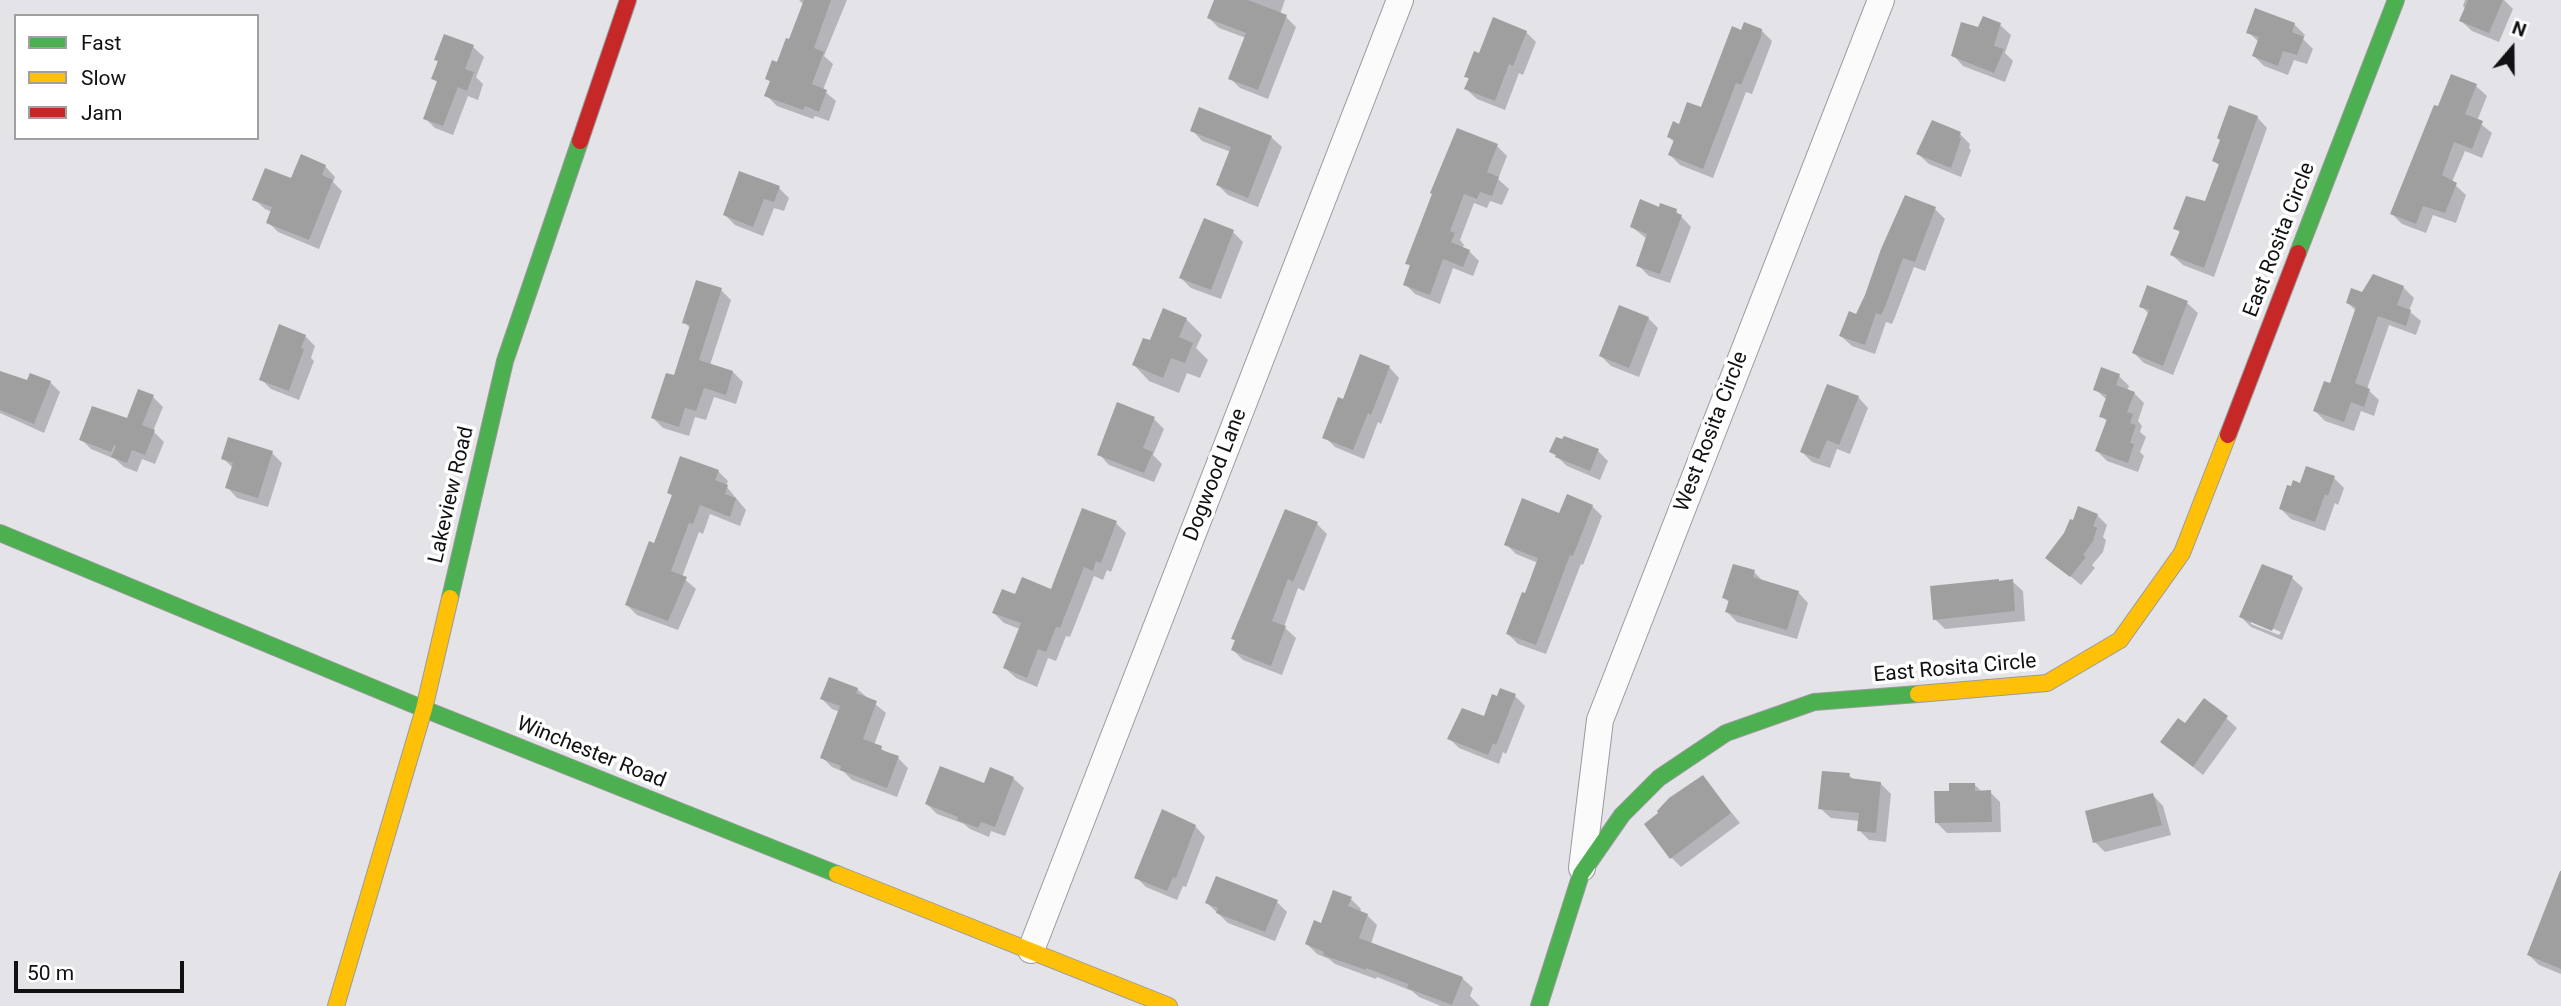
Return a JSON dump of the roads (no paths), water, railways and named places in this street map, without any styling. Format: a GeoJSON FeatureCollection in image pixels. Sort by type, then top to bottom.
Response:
{"type":"FeatureCollection","features":[{"type":"Feature","properties":{"kind":"street","name":"Lakeview Road"},"geometry":{"type":"LineString","coordinates":[[336,1006],[424,709],[505,361],[628,0]]}},
{"type":"Feature","properties":{"kind":"street","name":"Dogwood Lane"},"geometry":{"type":"LineString","coordinates":[[1031,950],[1400,0]]}},
{"type":"Feature","properties":{"kind":"street","name":"West Rosita Circle"},"geometry":{"type":"LineString","coordinates":[[1581,874],[1600,720],[1881,0]]}},
{"type":"Feature","properties":{"kind":"street","name":"East Rosita Circle"},"geometry":{"type":"LineString","coordinates":[[1539,1006],[1581,874],[1622,815],[1659,778],[1726,733],[1814,702],[2047,683],[2120,640],[2182,553],[2396,0]]}},
{"type":"Feature","properties":{"kind":"street","name":"Winchester Road"},"geometry":{"type":"LineString","coordinates":[[0,533],[424,709],[1169,1006]]}}]}
